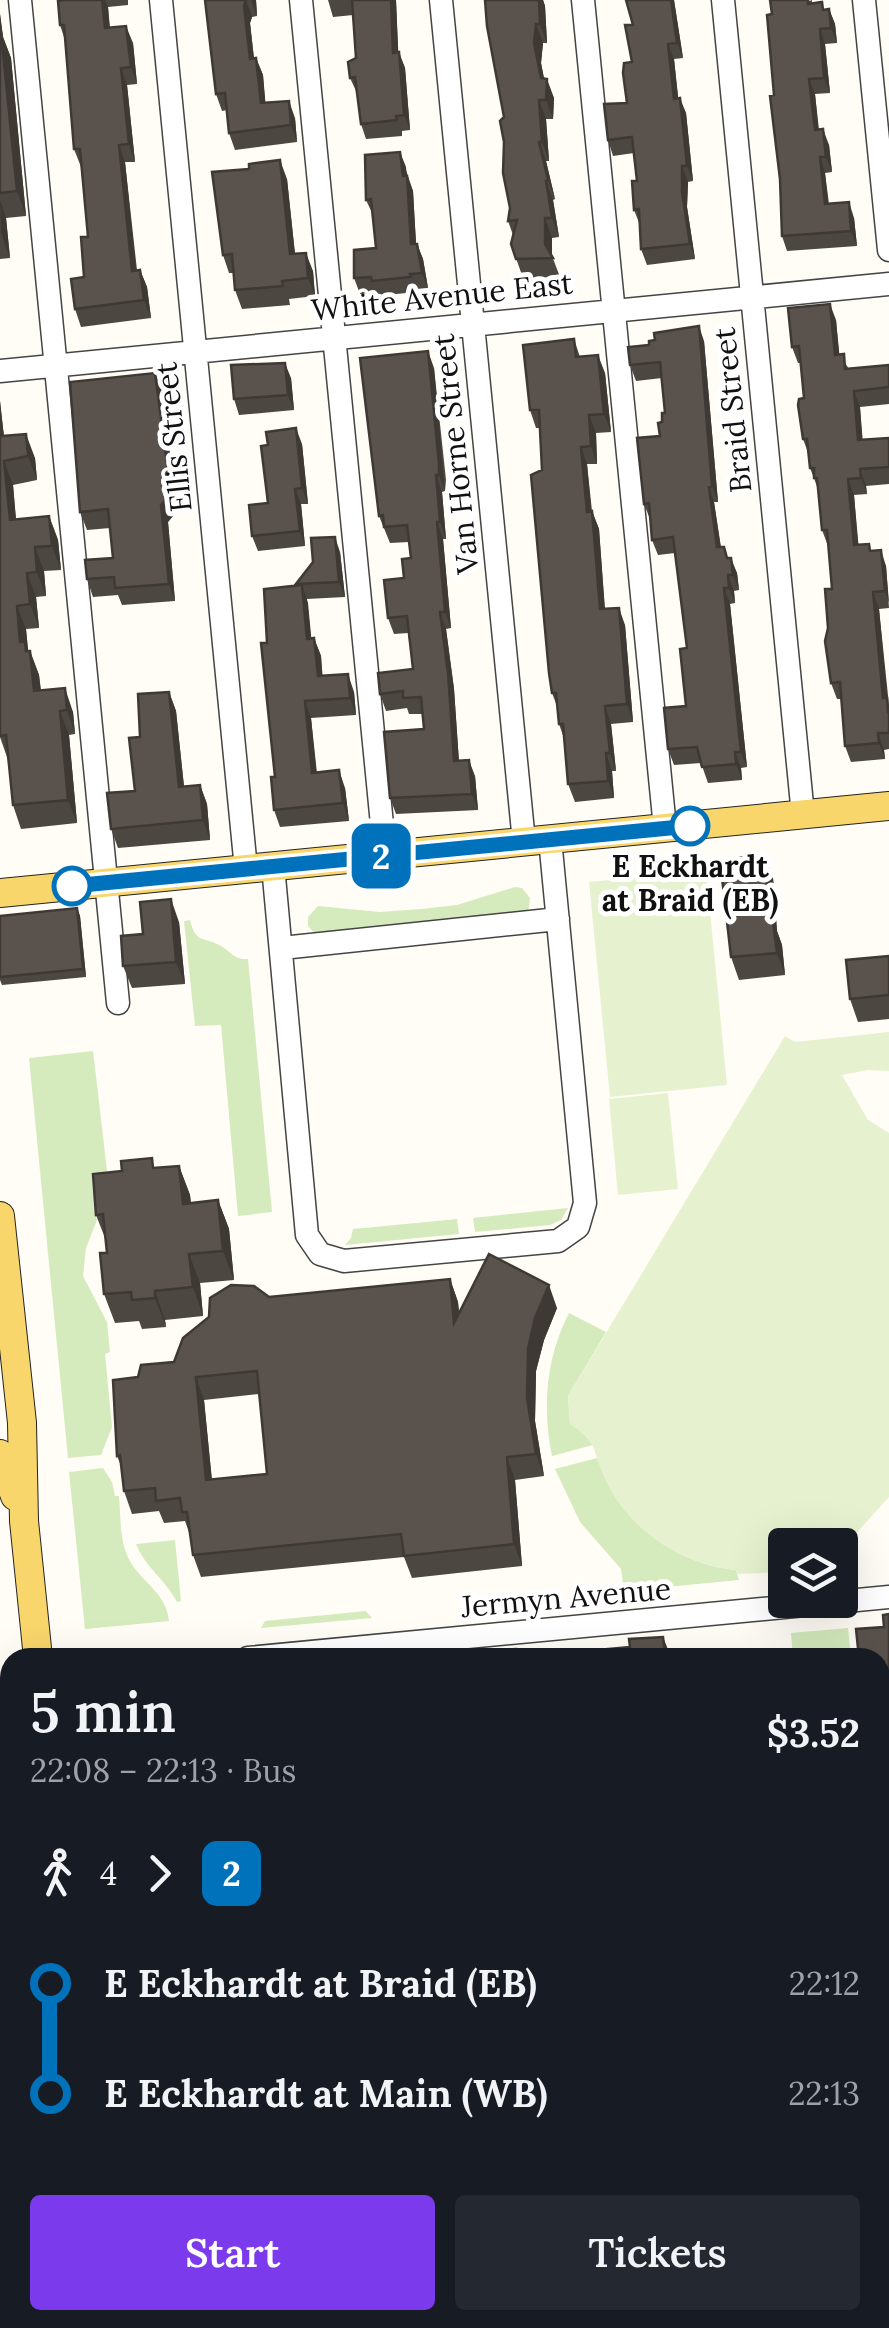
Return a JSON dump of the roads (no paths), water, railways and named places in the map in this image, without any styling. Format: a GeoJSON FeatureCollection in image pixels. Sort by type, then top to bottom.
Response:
{"type":"FeatureCollection","features":[{"type":"Feature","properties":{"kind":"main road"},"geometry":{"type":"LineString","coordinates":[[0,893],[889,806]]}},
{"type":"Feature","properties":{"kind":"main road"},"geometry":{"type":"LineString","coordinates":[[0,1216],[22,1423],[24,1521],[37,1648]]}},
{"type":"Feature","properties":{"kind":"main road"},"geometry":{"type":"LineString","coordinates":[[0,1454],[24,1521]]}},
{"type":"Feature","properties":{"kind":"street"},"geometry":{"type":"LineString","coordinates":[[20,0],[118,1003]]}},
{"type":"Feature","properties":{"kind":"street","name":"Ellis Street"},"geometry":{"type":"LineString","coordinates":[[161,0],[195,351],[260,868],[282,948]]}},
{"type":"Feature","properties":{"kind":"street"},"geometry":{"type":"LineString","coordinates":[[302,0],[385,855]]}},
{"type":"Feature","properties":{"kind":"street","name":"Van Horne Street"},"geometry":{"type":"LineString","coordinates":[[282,948],[307,1235],[320,1254],[344,1261],[558,1241],[578,1227],[586,1203],[558,919],[537,840],[473,324],[441,0]]}},
{"type":"Feature","properties":{"kind":"street"},"geometry":{"type":"LineString","coordinates":[[583,0],[665,828]]}},
{"type":"Feature","properties":{"kind":"street","name":"Braid Street"},"geometry":{"type":"LineString","coordinates":[[723,0],[802,815]]}},
{"type":"Feature","properties":{"kind":"street"},"geometry":{"type":"LineString","coordinates":[[864,0],[889,250]]}},
{"type":"Feature","properties":{"kind":"street","name":"White Avenue East"},"geometry":{"type":"LineString","coordinates":[[0,370],[889,284]]}},
{"type":"Feature","properties":{"kind":"street"},"geometry":{"type":"LineString","coordinates":[[282,948],[558,919]]}},
{"type":"Feature","properties":{"kind":"street","name":"Jermyn Avenue"},"geometry":{"type":"LineString","coordinates":[[351,1648],[889,1596]]}},
{"type":"Feature","properties":{"kind":"place","name":"E Eckhardt at Braid (EB)"},"geometry":{"type":"Point","coordinates":[690,826]}}]}
